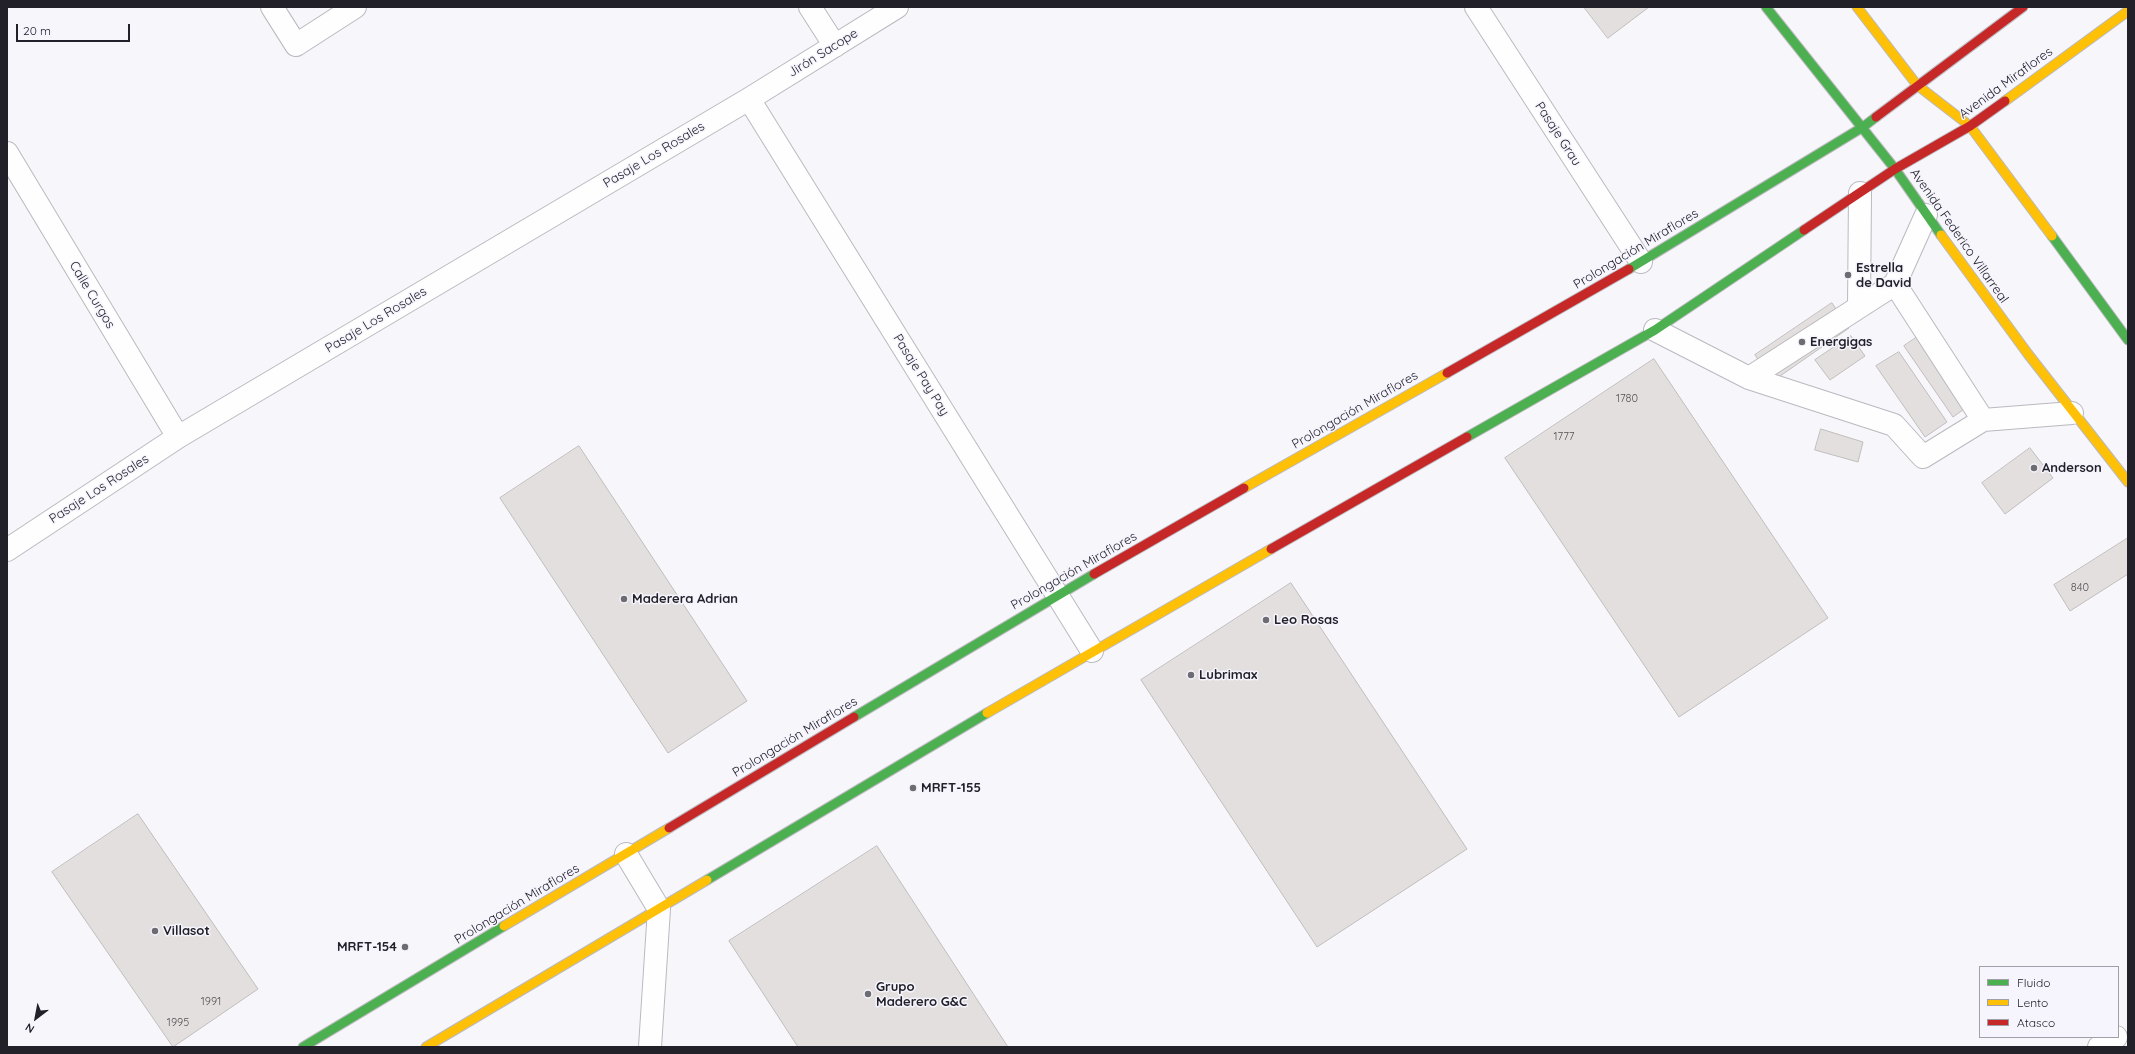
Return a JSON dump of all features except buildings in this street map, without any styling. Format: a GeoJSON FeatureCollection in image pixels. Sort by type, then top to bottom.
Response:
{"type":"FeatureCollection","features":[{"type":"Feature","properties":{"kind":"main road","name":"Avenida Federico Villarreal"},"geometry":{"type":"LineString","coordinates":[[1766,7],[1863,127],[2072,413],[2128,482]]}},
{"type":"Feature","properties":{"kind":"main road"},"geometry":{"type":"LineString","coordinates":[[1857,7],[1916,85],[1970,126],[2128,340]]}},
{"type":"Feature","properties":{"kind":"main road"},"geometry":{"type":"LineString","coordinates":[[1863,127],[1916,85],[2023,7]]}},
{"type":"Feature","properties":{"kind":"main road","name":"Avenida Miraflores"},"geometry":{"type":"LineString","coordinates":[[1895,169],[1970,126],[2128,11]]}},
{"type":"Feature","properties":{"kind":"main road","name":"Prolongación Miraflores"},"geometry":{"type":"LineString","coordinates":[[303,1047],[1057,595],[1641,262],[1863,127]]}},
{"type":"Feature","properties":{"kind":"main road"},"geometry":{"type":"LineString","coordinates":[[426,1047],[1092,651],[1655,330],[1895,169]]}},
{"type":"Feature","properties":{"kind":"street"},"geometry":{"type":"LineString","coordinates":[[272,7],[296,45],[355,7]]}},
{"type":"Feature","properties":{"kind":"street"},"geometry":{"type":"LineString","coordinates":[[810,7],[835,46]]}},
{"type":"Feature","properties":{"kind":"street","name":"Jirón Sacope"},"geometry":{"type":"LineString","coordinates":[[750,99],[898,7]]}},
{"type":"Feature","properties":{"kind":"street","name":"Pasaje Grau"},"geometry":{"type":"LineString","coordinates":[[1476,7],[1641,262]]}},
{"type":"Feature","properties":{"kind":"street","name":"Pasaje Los Rosales"},"geometry":{"type":"LineString","coordinates":[[7,550],[178,437],[750,99]]}},
{"type":"Feature","properties":{"kind":"street","name":"Pasaje Pay Pay"},"geometry":{"type":"LineString","coordinates":[[750,99],[1092,651]]}},
{"type":"Feature","properties":{"kind":"street","name":"Calle Curgos"},"geometry":{"type":"LineString","coordinates":[[7,153],[178,437]]}},
{"type":"Feature","properties":{"kind":"street"},"geometry":{"type":"LineString","coordinates":[[1859,307],[1860,193]]}},
{"type":"Feature","properties":{"kind":"street"},"geometry":{"type":"LineString","coordinates":[[1749,378],[1895,284],[1926,215]]}},
{"type":"Feature","properties":{"kind":"street"},"geometry":{"type":"LineString","coordinates":[[1895,284],[1983,420]]}},
{"type":"Feature","properties":{"kind":"street"},"geometry":{"type":"LineString","coordinates":[[1655,330],[1749,378],[1894,425],[1923,458],[1983,420],[2072,413]]}},
{"type":"Feature","properties":{"kind":"street"},"geometry":{"type":"LineString","coordinates":[[626,854],[660,908],[650,1047]]}},
{"type":"Feature","properties":{"kind":"street"},"geometry":{"type":"LineString","coordinates":[[2119,1035],[2128,1030]]}},
{"type":"Feature","properties":{"kind":"street"},"geometry":{"type":"LineString","coordinates":[[2099,1047],[2114,1038]]}},
{"type":"Feature","properties":{"kind":"traffic: fast"},"geometry":{"type":"LineString","coordinates":[[1766,7],[1895,169],[1941,235]]}},
{"type":"Feature","properties":{"kind":"traffic: fast"},"geometry":{"type":"LineString","coordinates":[[1629,269],[1863,127],[1876,117]]}},
{"type":"Feature","properties":{"kind":"traffic: fast"},"geometry":{"type":"LineString","coordinates":[[1467,437],[1655,330],[1804,230]]}},
{"type":"Feature","properties":{"kind":"traffic: fast"},"geometry":{"type":"LineString","coordinates":[[2052,236],[2128,340]]}},
{"type":"Feature","properties":{"kind":"traffic: fast"},"geometry":{"type":"LineString","coordinates":[[854,717],[1094,574]]}},
{"type":"Feature","properties":{"kind":"traffic: fast"},"geometry":{"type":"LineString","coordinates":[[707,880],[987,713]]}},
{"type":"Feature","properties":{"kind":"traffic: fast"},"geometry":{"type":"LineString","coordinates":[[303,1047],[504,926]]}},
{"type":"Feature","properties":{"kind":"traffic: slow"},"geometry":{"type":"LineString","coordinates":[[1857,7],[1917,85],[1970,126],[2052,236]]}},
{"type":"Feature","properties":{"kind":"traffic: slow"},"geometry":{"type":"LineString","coordinates":[[2005,101],[2128,11]]}},
{"type":"Feature","properties":{"kind":"traffic: slow"},"geometry":{"type":"LineString","coordinates":[[1941,235],[2028,354],[2128,482]]}},
{"type":"Feature","properties":{"kind":"traffic: slow"},"geometry":{"type":"LineString","coordinates":[[1244,488],[1447,373]]}},
{"type":"Feature","properties":{"kind":"traffic: slow"},"geometry":{"type":"LineString","coordinates":[[987,713],[1271,549]]}},
{"type":"Feature","properties":{"kind":"traffic: slow"},"geometry":{"type":"LineString","coordinates":[[504,926],[669,828]]}},
{"type":"Feature","properties":{"kind":"traffic: slow"},"geometry":{"type":"LineString","coordinates":[[426,1047],[707,880]]}},
{"type":"Feature","properties":{"kind":"traffic: jam"},"geometry":{"type":"LineString","coordinates":[[1876,117],[2023,7]]}},
{"type":"Feature","properties":{"kind":"traffic: jam"},"geometry":{"type":"LineString","coordinates":[[1804,230],[1895,169],[1970,126],[2005,101]]}},
{"type":"Feature","properties":{"kind":"traffic: jam"},"geometry":{"type":"LineString","coordinates":[[1447,373],[1629,269]]}},
{"type":"Feature","properties":{"kind":"traffic: jam"},"geometry":{"type":"LineString","coordinates":[[1271,549],[1467,437]]}},
{"type":"Feature","properties":{"kind":"traffic: jam"},"geometry":{"type":"LineString","coordinates":[[1094,574],[1244,488]]}},
{"type":"Feature","properties":{"kind":"traffic: jam"},"geometry":{"type":"LineString","coordinates":[[669,828],[854,717]]}},
{"type":"Feature","properties":{"kind":"place","name":"Estrella de David"},"geometry":{"type":"Point","coordinates":[1848,275]}},
{"type":"Feature","properties":{"kind":"place","name":"Energigas"},"geometry":{"type":"Point","coordinates":[1802,342]}},
{"type":"Feature","properties":{"kind":"place","name":"Anderson"},"geometry":{"type":"Point","coordinates":[2034,468]}},
{"type":"Feature","properties":{"kind":"place","name":"Maderera Adrian"},"geometry":{"type":"Point","coordinates":[624,599]}},
{"type":"Feature","properties":{"kind":"place","name":"Leo Rosas"},"geometry":{"type":"Point","coordinates":[1266,620]}},
{"type":"Feature","properties":{"kind":"place","name":"Lubrimax"},"geometry":{"type":"Point","coordinates":[1191,675]}},
{"type":"Feature","properties":{"kind":"place","name":"MRFT-155"},"geometry":{"type":"Point","coordinates":[913,788]}},
{"type":"Feature","properties":{"kind":"place","name":"Villasot"},"geometry":{"type":"Point","coordinates":[155,931]}},
{"type":"Feature","properties":{"kind":"place","name":"MRFT-154"},"geometry":{"type":"Point","coordinates":[405,947]}},
{"type":"Feature","properties":{"kind":"place","name":"Grupo Maderero G&C"},"geometry":{"type":"Point","coordinates":[868,994]}}]}
